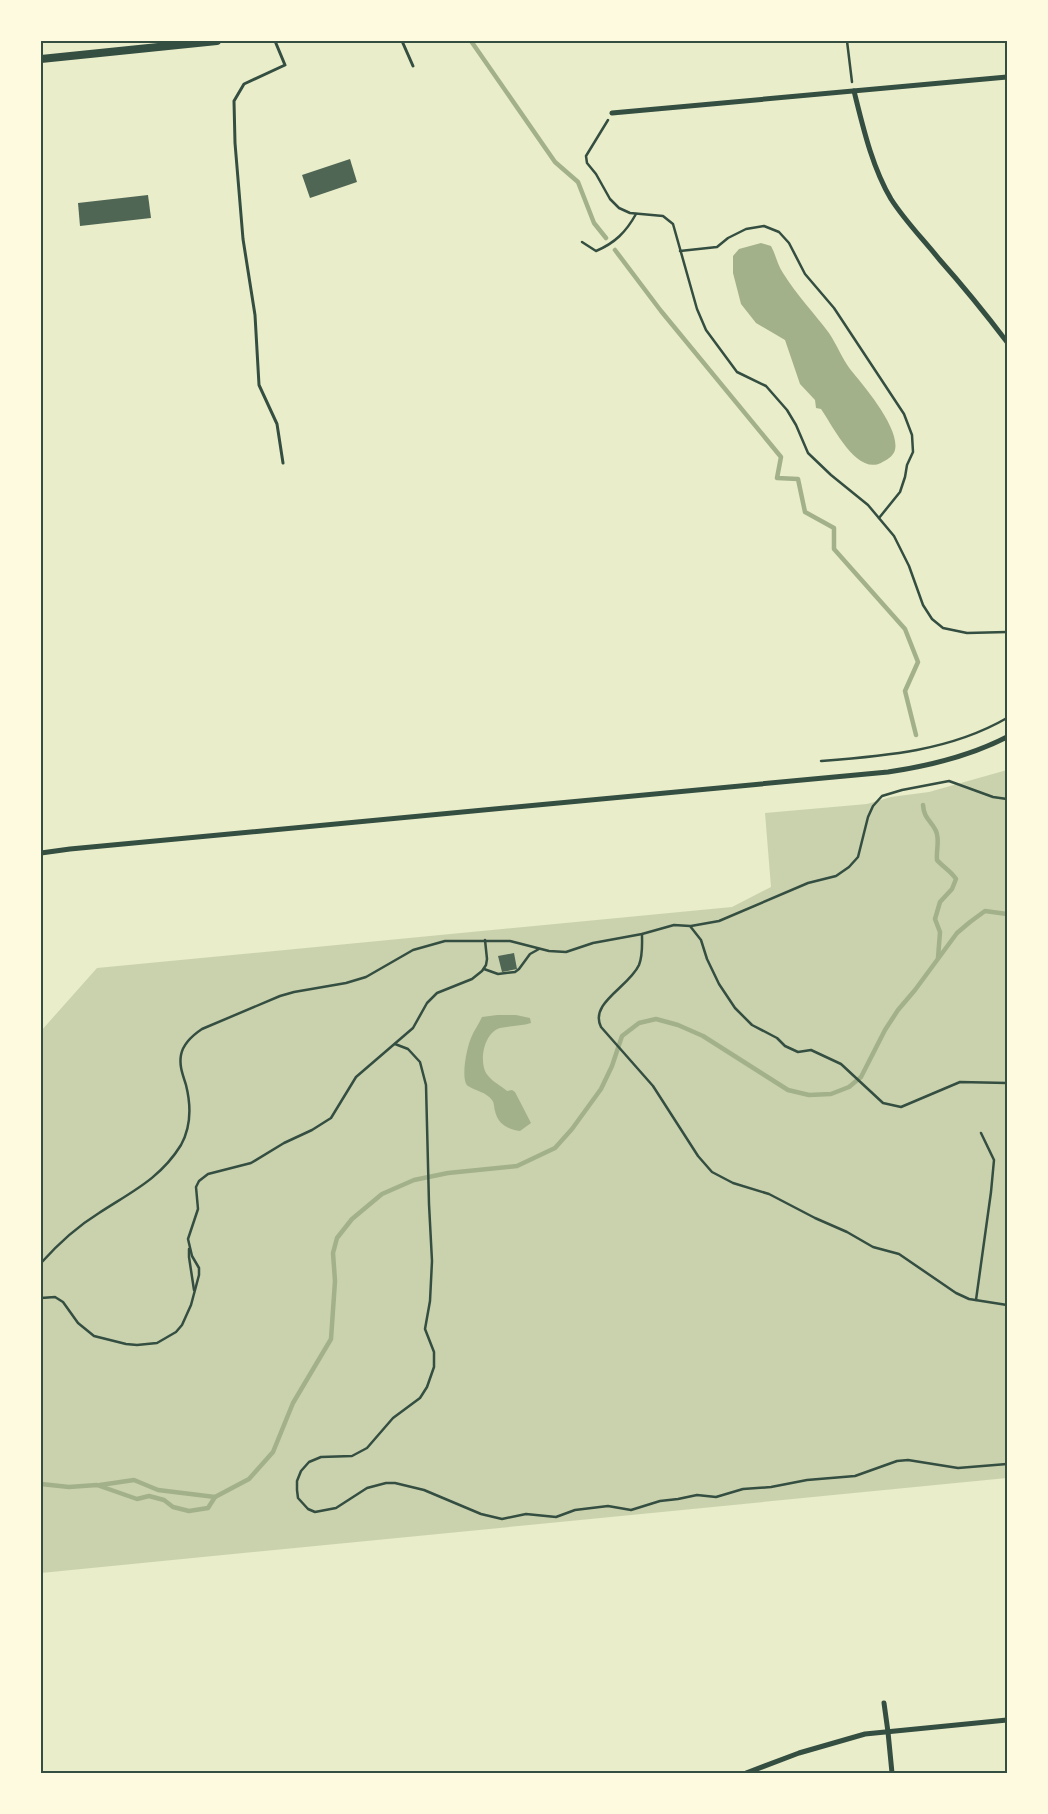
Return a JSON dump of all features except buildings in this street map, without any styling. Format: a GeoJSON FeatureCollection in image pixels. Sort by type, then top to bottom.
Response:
{"type":"FeatureCollection","features":[{"type":"Feature","properties":{"kind":"street"},"geometry":{"type":"LineString","coordinates":[[41,59],[217,41]]}},
{"type":"Feature","properties":{"kind":"street"},"geometry":{"type":"LineString","coordinates":[[612,113],[1007,77]]}},
{"type":"Feature","properties":{"kind":"street"},"geometry":{"type":"LineString","coordinates":[[854,91],[862,126],[877,168],[891,198],[910,226],[982,308],[1007,342]]}},
{"type":"Feature","properties":{"kind":"street"},"geometry":{"type":"LineString","coordinates":[[41,853],[888,772],[945,761],[1007,737]]}},
{"type":"Feature","properties":{"kind":"street"},"geometry":{"type":"LineString","coordinates":[[884,1704],[892,1773]]}},
{"type":"Feature","properties":{"kind":"street"},"geometry":{"type":"LineString","coordinates":[[746,1773],[835,1741],[865,1734],[1007,1720]]}},
{"type":"Feature","properties":{"kind":"lane"},"geometry":{"type":"LineString","coordinates":[[275,41],[285,65],[244,84],[234,101],[235,143],[243,239],[255,315],[259,385],[276,424],[283,463]]}},
{"type":"Feature","properties":{"kind":"lane"},"geometry":{"type":"LineString","coordinates":[[402,41],[413,66]]}},
{"type":"Feature","properties":{"kind":"path"},"geometry":{"type":"LineString","coordinates":[[847,41],[854,91]]}},
{"type":"Feature","properties":{"kind":"path"},"geometry":{"type":"LineString","coordinates":[[612,113],[586,156],[587,164],[596,174],[610,199],[619,208],[630,213],[663,216],[673,224],[696,309],[706,330],[737,372],[766,386],[787,410],[796,425],[808,453],[831,475],[868,504],[894,536],[909,566],[923,605],[932,619],[943,628],[967,633],[1007,632]]}},
{"type":"Feature","properties":{"kind":"path"},"geometry":{"type":"LineString","coordinates":[[582,242],[596,251],[608,246],[628,229],[636,214]]}},
{"type":"Feature","properties":{"kind":"path"},"geometry":{"type":"LineString","coordinates":[[680,251],[717,247],[746,228],[764,226],[779,232],[789,243],[805,274],[834,308],[904,414],[912,435],[912,452],[900,492],[879,518]]}},
{"type":"Feature","properties":{"kind":"path"},"geometry":{"type":"LineString","coordinates":[[821,760],[925,750],[992,727],[1007,718]]}},
{"type":"Feature","properties":{"kind":"path"},"geometry":{"type":"LineString","coordinates":[[41,1263],[81,1226],[144,1185],[169,1159],[180,1144],[186,1133],[190,1114],[190,1101],[181,1070],[181,1054],[192,1036],[202,1028],[280,996],[346,983],[366,977],[414,950],[445,941],[510,941],[557,953],[674,925],[690,926],[719,921],[808,883],[836,876],[849,867],[858,857],[873,806],[882,796],[949,781],[993,797],[1007,799]]}},
{"type":"Feature","properties":{"kind":"path"},"geometry":{"type":"LineString","coordinates":[[690,926],[701,940],[707,959],[719,984],[735,1008],[752,1025],[798,1052],[811,1050],[841,1064],[883,1103],[901,1107],[960,1082],[1007,1083]]}},
{"type":"Feature","properties":{"kind":"path"},"geometry":{"type":"LineString","coordinates":[[642,934],[641,959],[634,973],[603,1004],[599,1011],[599,1022],[652,1084],[698,1156],[712,1172],[733,1183],[777,1198],[873,1246],[899,1254],[956,1293],[976,1300],[1007,1306]]}},
{"type":"Feature","properties":{"kind":"path"},"geometry":{"type":"LineString","coordinates":[[41,1298],[55,1297],[62,1302],[78,1323],[94,1336],[137,1345],[157,1343],[170,1337],[182,1325],[200,1275],[188,1239],[198,1209],[196,1187],[199,1181],[208,1174],[251,1163],[284,1143],[325,1122],[335,1113],[356,1077],[413,1028],[427,1003],[437,993],[478,976],[484,968],[487,959],[485,940]]}},
{"type":"Feature","properties":{"kind":"path"},"geometry":{"type":"LineString","coordinates":[[484,968],[498,974],[515,972],[519,970],[530,954],[539,949]]}},
{"type":"Feature","properties":{"kind":"path"},"geometry":{"type":"LineString","coordinates":[[394,1044],[408,1049],[420,1062],[426,1086],[432,1261],[430,1301],[425,1329],[434,1352],[434,1367],[427,1387],[420,1398],[393,1418],[367,1448],[352,1456],[320,1457],[309,1462],[301,1471],[297,1481],[298,1498],[308,1509],[315,1512],[336,1508],[367,1488],[386,1483],[395,1483],[424,1490],[481,1514],[502,1519],[526,1514],[556,1517],[575,1510],[608,1506],[631,1510],[660,1501],[697,1495],[716,1497],[743,1489],[771,1487],[807,1480],[855,1476],[897,1461],[908,1460],[958,1468],[1007,1464]]}},
{"type":"Feature","properties":{"kind":"path"},"geometry":{"type":"LineString","coordinates":[[976,1300],[994,1160],[981,1133]]}},
{"type":"Feature","properties":{"kind":"path"},"geometry":{"type":"LineString","coordinates":[[190,1248],[190,1265],[194,1292]]}},
{"type":"Feature","properties":{"kind":"shaded area"},"geometry":{"type":"Polygon","coordinates":[[[761,243],[771,246],[779,266],[788,281],[829,333],[847,365],[872,396],[887,419],[895,441],[895,450],[891,456],[881,463],[872,465],[863,462],[846,447],[821,409],[816,408],[815,400],[800,384],[785,340],[756,323],[741,304],[733,273],[733,256],[739,249],[761,243]]]}},
{"type":"Feature","properties":{"kind":"shaded area"},"geometry":{"type":"Polygon","coordinates":[[[1007,770],[1007,1478],[41,1573],[41,1031],[97,968],[732,907],[771,887],[765,813],[867,804],[891,797],[929,792],[1007,770]]]}},
{"type":"Feature","properties":{"kind":"shaded area"},"geometry":{"type":"Polygon","coordinates":[[[516,1015],[530,1018],[531,1023],[500,1028],[495,1031],[490,1035],[483,1054],[484,1068],[488,1076],[507,1091],[512,1090],[515,1092],[531,1123],[520,1131],[511,1129],[501,1123],[496,1116],[494,1103],[490,1097],[468,1086],[466,1083],[464,1071],[469,1042],[482,1017],[516,1015]]]}},
{"type":"Feature","properties":{"kind":"waterway"},"geometry":{"type":"LineString","coordinates":[[471,41],[555,162],[578,182],[594,223],[606,238]]}},
{"type":"Feature","properties":{"kind":"waterway"},"geometry":{"type":"LineString","coordinates":[[615,250],[661,311],[781,457],[777,478],[798,479],[805,512],[834,528],[834,549],[905,629],[918,662],[905,691],[916,735]]}},
{"type":"Feature","properties":{"kind":"waterway"},"geometry":{"type":"LineString","coordinates":[[923,805],[925,813],[937,834],[937,860],[956,879],[952,889],[940,902],[935,919],[940,932],[938,958]]}},
{"type":"Feature","properties":{"kind":"waterway"},"geometry":{"type":"LineString","coordinates":[[41,1484],[69,1487],[97,1485],[137,1499],[149,1496],[164,1500],[173,1507],[189,1511],[208,1508],[215,1497],[249,1479],[273,1452],[293,1403],[331,1339],[335,1281],[333,1253],[337,1238],[352,1219],[382,1194],[414,1180],[448,1173],[517,1166],[555,1148],[572,1129],[601,1089],[612,1066],[622,1036],[639,1023],[656,1019],[678,1025],[703,1036],[788,1090],[809,1095],[831,1094],[849,1087],[861,1077],[885,1030],[898,1010],[957,933],[985,911],[1007,914]]}},
{"type":"Feature","properties":{"kind":"waterway"},"geometry":{"type":"LineString","coordinates":[[100,1485],[134,1480],[158,1490],[215,1497]]}}]}
